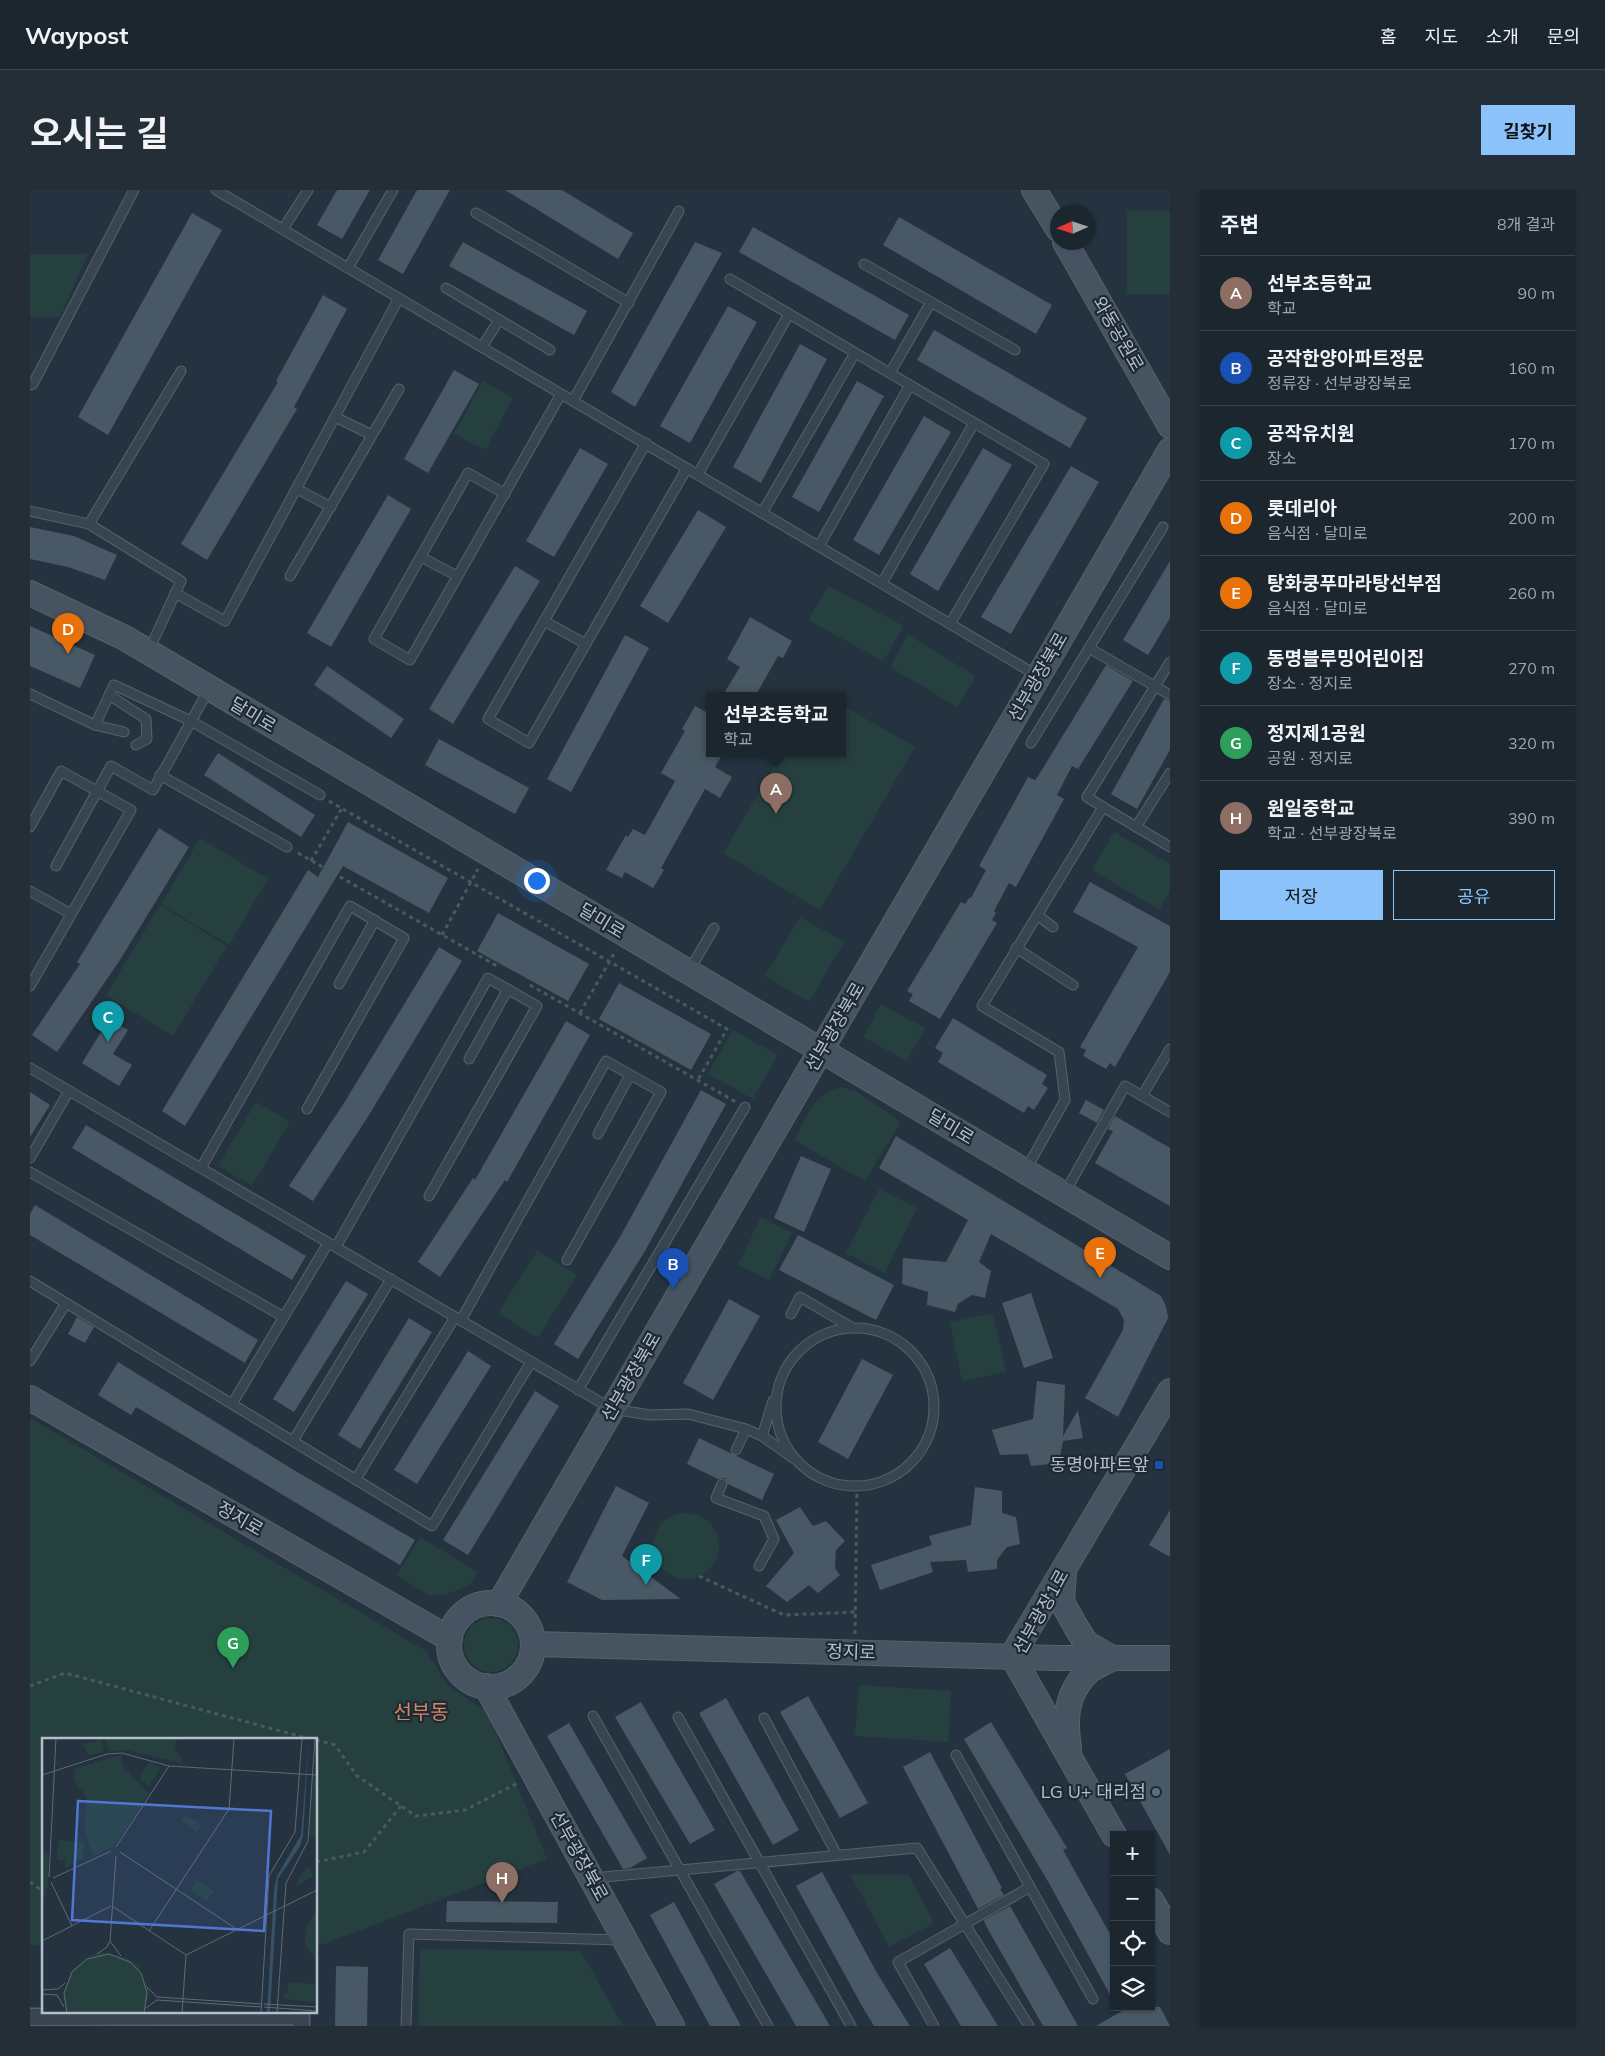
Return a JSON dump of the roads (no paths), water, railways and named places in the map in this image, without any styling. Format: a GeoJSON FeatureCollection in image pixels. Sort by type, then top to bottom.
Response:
{"type":"FeatureCollection","features":[{"type":"Feature","properties":{"kind":"street"},"geometry":{"type":"LineString","coordinates":[[1034,190],[1050,216]]}},
{"type":"Feature","properties":{"kind":"street","name":"와동공원로"},"geometry":{"type":"LineString","coordinates":[[1070,250],[1170,426]]}},
{"type":"Feature","properties":{"kind":"street","name":"선부광장북로"},"geometry":{"type":"LineString","coordinates":[[499,1604],[1170,450]]}},
{"type":"Feature","properties":{"kind":"street","name":"달미로"},"geometry":{"type":"LineString","coordinates":[[30,593],[125,638],[1170,1257]]}},
{"type":"Feature","properties":{"kind":"street","name":"선부광장1로"},"geometry":{"type":"LineString","coordinates":[[1112,1831],[1012,1656],[1170,1390]]}},
{"type":"Feature","properties":{"kind":"street","name":"정지로"},"geometry":{"type":"LineString","coordinates":[[30,1398],[450,1640]]}},
{"type":"Feature","properties":{"kind":"street"},"geometry":{"type":"LineString","coordinates":[[1065,1568],[1062,1602],[1071,1619],[1086,1643],[1113,1658]]}},
{"type":"Feature","properties":{"kind":"street"},"geometry":{"type":"LineString","coordinates":[[482,1604],[499,1604],[508,1606],[522,1616],[530,1630],[533,1644],[528,1664],[518,1677],[503,1685],[486,1686],[470,1681],[458,1670],[451,1656],[450,1640],[455,1623],[467,1611],[482,1604]]}},
{"type":"Feature","properties":{"kind":"street","name":"정지로"},"geometry":{"type":"LineString","coordinates":[[533,1644],[1170,1658]]}},
{"type":"Feature","properties":{"kind":"street"},"geometry":{"type":"LineString","coordinates":[[1070,1758],[1065,1722],[1074,1690],[1086,1673],[1113,1658]]}},
{"type":"Feature","properties":{"kind":"street","name":"선부광장북로"},"geometry":{"type":"LineString","coordinates":[[486,1686],[672,2026]]}},
{"type":"Feature","properties":{"kind":"street"},"geometry":{"type":"LineString","coordinates":[[1155,1907],[1170,1932]]}},
{"type":"Feature","properties":{"kind":"street"},"geometry":{"type":"LineString","coordinates":[[30,2017],[301,2016],[301,2026]]}},
{"type":"Feature","properties":{"kind":"lane"},"geometry":{"type":"LineString","coordinates":[[30,384],[33,384],[134,190]]}},
{"type":"Feature","properties":{"kind":"lane"},"geometry":{"type":"LineString","coordinates":[[216,190],[1038,676]]}},
{"type":"Feature","properties":{"kind":"lane"},"geometry":{"type":"LineString","coordinates":[[283,229],[308,190]]}},
{"type":"Feature","properties":{"kind":"lane"},"geometry":{"type":"LineString","coordinates":[[348,268],[393,190]]}},
{"type":"Feature","properties":{"kind":"lane"},"geometry":{"type":"LineString","coordinates":[[573,402],[630,303],[679,211]]}},
{"type":"Feature","properties":{"kind":"lane"},"geometry":{"type":"LineString","coordinates":[[476,213],[630,303]]}},
{"type":"Feature","properties":{"kind":"lane"},"geometry":{"type":"LineString","coordinates":[[864,264],[1015,350]]}},
{"type":"Feature","properties":{"kind":"lane"},"geometry":{"type":"LineString","coordinates":[[730,279],[1044,464],[950,624]]}},
{"type":"Feature","properties":{"kind":"lane"},"geometry":{"type":"LineString","coordinates":[[446,288],[550,350]]}},
{"type":"Feature","properties":{"kind":"lane"},"geometry":{"type":"LineString","coordinates":[[174,594],[226,621],[399,298]]}},
{"type":"Feature","properties":{"kind":"lane"},"geometry":{"type":"LineString","coordinates":[[890,374],[931,302]]}},
{"type":"Feature","properties":{"kind":"lane"},"geometry":{"type":"LineString","coordinates":[[698,474],[789,314]]}},
{"type":"Feature","properties":{"kind":"lane"},"geometry":{"type":"LineString","coordinates":[[482,347],[499,320]]}},
{"type":"Feature","properties":{"kind":"lane"},"geometry":{"type":"LineString","coordinates":[[762,513],[854,353]]}},
{"type":"Feature","properties":{"kind":"lane"},"geometry":{"type":"LineString","coordinates":[[89,524],[181,371]]}},
{"type":"Feature","properties":{"kind":"lane"},"geometry":{"type":"LineString","coordinates":[[819,546],[910,385]]}},
{"type":"Feature","properties":{"kind":"lane"},"geometry":{"type":"LineString","coordinates":[[290,576],[399,389]]}},
{"type":"Feature","properties":{"kind":"lane"},"geometry":{"type":"LineString","coordinates":[[505,494],[468,474],[374,640],[410,660],[505,494],[561,394]]}},
{"type":"Feature","properties":{"kind":"lane"},"geometry":{"type":"LineString","coordinates":[[335,417],[372,436]]}},
{"type":"Feature","properties":{"kind":"lane"},"geometry":{"type":"LineString","coordinates":[[882,583],[974,423]]}},
{"type":"Feature","properties":{"kind":"lane"},"geometry":{"type":"LineString","coordinates":[[646,444],[488,719],[529,743],[687,468]]}},
{"type":"Feature","properties":{"kind":"lane"},"geometry":{"type":"LineString","coordinates":[[297,489],[331,507]]}},
{"type":"Feature","properties":{"kind":"lane"},"geometry":{"type":"LineString","coordinates":[[30,511],[89,524],[181,581],[147,652]]}},
{"type":"Feature","properties":{"kind":"lane"},"geometry":{"type":"LineString","coordinates":[[1031,743],[1163,527]]}},
{"type":"Feature","properties":{"kind":"lane"},"geometry":{"type":"LineString","coordinates":[[421,557],[458,576]]}},
{"type":"Feature","properties":{"kind":"lane"},"geometry":{"type":"LineString","coordinates":[[544,621],[586,644]]}},
{"type":"Feature","properties":{"kind":"lane"},"geometry":{"type":"LineString","coordinates":[[1089,648],[1170,695]]}},
{"type":"Feature","properties":{"kind":"lane"},"geometry":{"type":"LineString","coordinates":[[1170,662],[1087,797],[1170,847]]}},
{"type":"Feature","properties":{"kind":"lane"},"geometry":{"type":"LineString","coordinates":[[95,725],[114,685],[191,721],[320,795]]}},
{"type":"Feature","properties":{"kind":"lane"},"geometry":{"type":"LineString","coordinates":[[56,866],[111,766],[152,790],[209,688]]}},
{"type":"Feature","properties":{"kind":"lane"},"geometry":{"type":"LineString","coordinates":[[30,694],[95,725],[124,732]]}},
{"type":"Feature","properties":{"kind":"lane"},"geometry":{"type":"LineString","coordinates":[[109,695],[146,719],[147,738],[136,745]]}},
{"type":"Feature","properties":{"kind":"lane"},"geometry":{"type":"LineString","coordinates":[[30,827],[61,771],[131,810],[30,986]]}},
{"type":"Feature","properties":{"kind":"lane"},"geometry":{"type":"LineString","coordinates":[[1136,827],[1170,773]]}},
{"type":"Feature","properties":{"kind":"lane"},"geometry":{"type":"LineString","coordinates":[[160,775],[287,847]]}},
{"type":"Feature","properties":{"kind":"lane"},"geometry":{"type":"LineString","coordinates":[[1025,1171],[1065,1100],[1059,1052],[982,1006],[1103,806]]}},
{"type":"Feature","properties":{"kind":"lane"},"geometry":{"type":"LineString","coordinates":[[30,891],[71,914]]}},
{"type":"Feature","properties":{"kind":"lane"},"geometry":{"type":"LineString","coordinates":[[202,1168],[350,906],[404,938],[307,1109]]}},
{"type":"Feature","properties":{"kind":"lane"},"geometry":{"type":"LineString","coordinates":[[1037,914],[1053,926]]}},
{"type":"Feature","properties":{"kind":"lane"},"geometry":{"type":"LineString","coordinates":[[339,984],[374,920]]}},
{"type":"Feature","properties":{"kind":"lane"},"geometry":{"type":"LineString","coordinates":[[688,972],[714,928]]}},
{"type":"Feature","properties":{"kind":"lane"},"geometry":{"type":"LineString","coordinates":[[1016,948],[1073,985]]}},
{"type":"Feature","properties":{"kind":"lane"},"geometry":{"type":"LineString","coordinates":[[232,1404],[284,1317],[332,1245],[488,978],[537,1006],[429,1196]]}},
{"type":"Feature","properties":{"kind":"lane"},"geometry":{"type":"LineString","coordinates":[[469,1059],[508,989]]}},
{"type":"Feature","properties":{"kind":"lane"},"geometry":{"type":"LineString","coordinates":[[1142,1096],[1170,1049]]}},
{"type":"Feature","properties":{"kind":"lane"},"geometry":{"type":"LineString","coordinates":[[356,1479],[458,1319],[606,1061],[661,1092],[567,1260]]}},
{"type":"Feature","properties":{"kind":"lane"},"geometry":{"type":"LineString","coordinates":[[30,1068],[612,1409],[650,1415],[688,1414],[746,1429],[762,1436],[812,1474],[835,1484],[857,1486],[884,1481],[905,1469],[922,1450],[932,1428],[934,1403],[929,1379],[917,1357],[898,1340],[876,1330],[851,1327],[829,1331],[809,1342],[792,1357],[781,1377],[762,1436]]}},
{"type":"Feature","properties":{"kind":"lane"},"geometry":{"type":"LineString","coordinates":[[598,1134],[630,1075]]}},
{"type":"Feature","properties":{"kind":"lane"},"geometry":{"type":"LineString","coordinates":[[1064,1194],[1125,1086],[1170,1112]]}},
{"type":"Feature","properties":{"kind":"lane"},"geometry":{"type":"LineString","coordinates":[[30,1158],[69,1091]]}},
{"type":"Feature","properties":{"kind":"lane"},"geometry":{"type":"LineString","coordinates":[[578,1390],[745,1107]]}},
{"type":"Feature","properties":{"kind":"lane"},"geometry":{"type":"LineString","coordinates":[[30,1172],[284,1317]]}},
{"type":"Feature","properties":{"kind":"lane"},"geometry":{"type":"LineString","coordinates":[[293,1441],[391,1280]]}},
{"type":"Feature","properties":{"kind":"lane"},"geometry":{"type":"LineString","coordinates":[[30,1281],[432,1526],[531,1362]]}},
{"type":"Feature","properties":{"kind":"lane"},"geometry":{"type":"LineString","coordinates":[[791,1314],[800,1297],[851,1327]]}},
{"type":"Feature","properties":{"kind":"lane"},"geometry":{"type":"LineString","coordinates":[[30,1360],[66,1302]]}},
{"type":"Feature","properties":{"kind":"lane"},"geometry":{"type":"LineString","coordinates":[[781,1377],[776,1398],[776,1419],[782,1440],[793,1458]]}},
{"type":"Feature","properties":{"kind":"lane"},"geometry":{"type":"LineString","coordinates":[[736,1450],[746,1429]]}},
{"type":"Feature","properties":{"kind":"lane"},"geometry":{"type":"LineString","coordinates":[[722,1484],[716,1498],[764,1516],[774,1539],[760,1566]]}},
{"type":"Feature","properties":{"kind":"lane"},"geometry":{"type":"LineString","coordinates":[[593,1716],[768,2026]]}},
{"type":"Feature","properties":{"kind":"lane"},"geometry":{"type":"LineString","coordinates":[[678,1717],[850,2026]]}},
{"type":"Feature","properties":{"kind":"lane"},"geometry":{"type":"LineString","coordinates":[[764,1718],[837,1855]]}},
{"type":"Feature","properties":{"kind":"lane"},"geometry":{"type":"LineString","coordinates":[[956,1755],[1093,2000]]}},
{"type":"Feature","properties":{"kind":"lane"},"geometry":{"type":"LineString","coordinates":[[591,1878],[917,1848],[1029,2026]]}},
{"type":"Feature","properties":{"kind":"lane"},"geometry":{"type":"LineString","coordinates":[[934,2026],[898,1962],[1030,1888]]}},
{"type":"Feature","properties":{"kind":"lane"},"geometry":{"type":"LineString","coordinates":[[406,2026],[409,1934],[624,1940]]}},
{"type":"Feature","properties":{"kind":"place","name":"롯데리아"},"geometry":{"type":"Point","coordinates":[68,654]}},
{"type":"Feature","properties":{"kind":"place","name":"선부초등학교"},"geometry":{"type":"Point","coordinates":[776,814]}},
{"type":"Feature","properties":{"kind":"place","name":"공작유치원"},"geometry":{"type":"Point","coordinates":[108,1042]}},
{"type":"Feature","properties":{"kind":"place","name":"탕화쿵푸마라탕선부점"},"geometry":{"type":"Point","coordinates":[1100,1278]}},
{"type":"Feature","properties":{"kind":"place","name":"공작한양아파트정문"},"geometry":{"type":"Point","coordinates":[673,1289]}},
{"type":"Feature","properties":{"kind":"place","name":"동명아파트앞"},"geometry":{"type":"Point","coordinates":[1159,1465]}},
{"type":"Feature","properties":{"kind":"place","name":"동명블루밍어린이집"},"geometry":{"type":"Point","coordinates":[646,1585]}},
{"type":"Feature","properties":{"kind":"place","name":"정지제1공원"},"geometry":{"type":"Point","coordinates":[233,1668]}},
{"type":"Feature","properties":{"kind":"place","name":"LG U+ 대리점"},"geometry":{"type":"Point","coordinates":[1156,1792]}},
{"type":"Feature","properties":{"kind":"place","name":"원일중학교"},"geometry":{"type":"Point","coordinates":[502,1903]}},
{"type":"Feature","properties":{"kind":"district","name":"선부동"},"geometry":{"type":"Point","coordinates":[421,1712]}}]}
